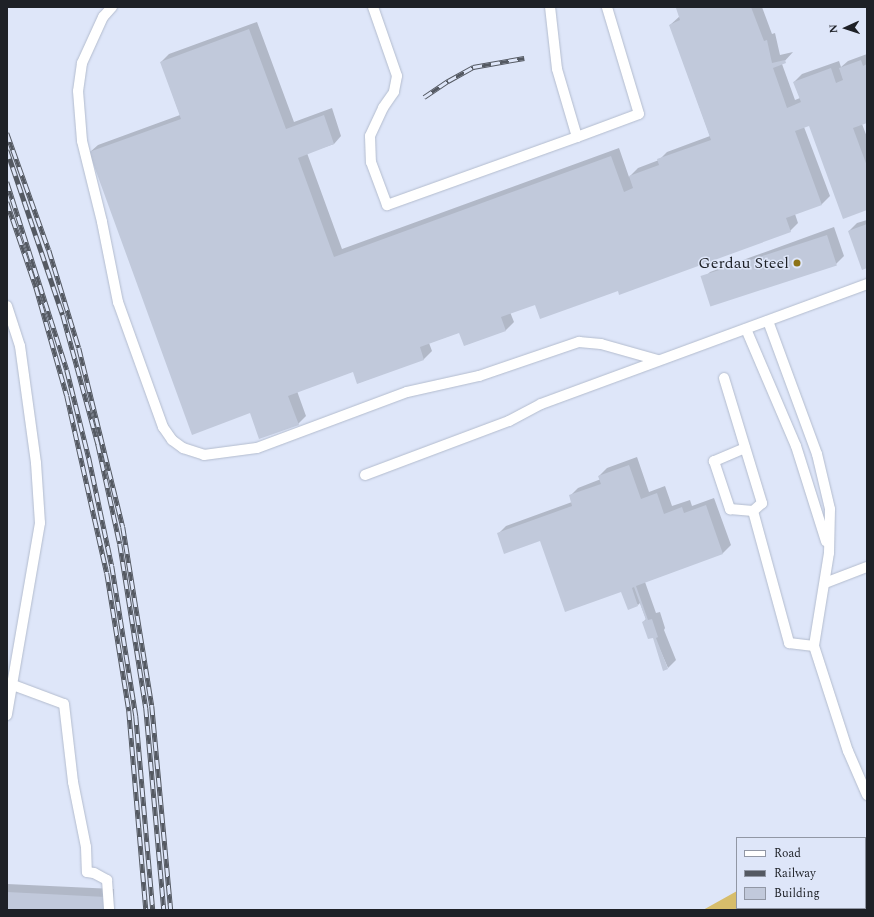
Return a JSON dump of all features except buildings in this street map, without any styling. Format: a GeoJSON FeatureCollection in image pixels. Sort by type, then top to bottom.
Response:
{"type":"FeatureCollection","features":[{"type":"Feature","properties":{"kind":"lane"},"geometry":{"type":"LineString","coordinates":[[112,7],[103,17],[82,63],[78,91],[82,141],[102,222],[118,302],[161,421],[172,440],[183,448],[204,455],[256,448],[407,392],[479,376],[579,342],[601,344],[658,360]]}},
{"type":"Feature","properties":{"kind":"lane"},"geometry":{"type":"LineString","coordinates":[[373,7],[397,76],[394,92],[383,108],[370,136],[371,162],[387,205],[639,114],[607,7]]}},
{"type":"Feature","properties":{"kind":"lane"},"geometry":{"type":"LineString","coordinates":[[550,7],[557,69],[577,137]]}},
{"type":"Feature","properties":{"kind":"lane"},"geometry":{"type":"LineString","coordinates":[[365,475],[509,421],[541,404],[867,284]]}},
{"type":"Feature","properties":{"kind":"lane"},"geometry":{"type":"LineString","coordinates":[[7,306],[20,346],[36,463],[40,523],[7,714]]}},
{"type":"Feature","properties":{"kind":"lane"},"geometry":{"type":"LineString","coordinates":[[768,321],[817,454],[830,509],[829,553],[814,646],[848,751],[867,795]]}},
{"type":"Feature","properties":{"kind":"lane"},"geometry":{"type":"LineString","coordinates":[[746,329],[796,446],[817,507],[829,553]]}},
{"type":"Feature","properties":{"kind":"lane"},"geometry":{"type":"LineString","coordinates":[[724,378],[762,503],[753,511],[730,509],[714,461],[745,448]]}},
{"type":"Feature","properties":{"kind":"lane"},"geometry":{"type":"LineString","coordinates":[[753,511],[789,643],[814,646]]}},
{"type":"Feature","properties":{"kind":"lane"},"geometry":{"type":"LineString","coordinates":[[825,583],[867,567]]}},
{"type":"Feature","properties":{"kind":"lane"},"geometry":{"type":"LineString","coordinates":[[13,685],[64,704],[73,782],[86,847],[87,872],[94,873],[107,880],[109,910]]}},
{"type":"Feature","properties":{"kind":"shaded area"},"geometry":{"type":"Polygon","coordinates":[[[736,892],[736,909],[866,909],[866,904],[867,910],[703,910],[736,892]]]}},
{"type":"Feature","properties":{"kind":"railway"},"geometry":{"type":"LineString","coordinates":[[424,97],[473,67],[524,58]]}},
{"type":"Feature","properties":{"kind":"railway"},"geometry":{"type":"LineString","coordinates":[[7,133],[49,250],[79,348],[123,527],[152,706],[171,910]]}},
{"type":"Feature","properties":{"kind":"railway"},"geometry":{"type":"LineString","coordinates":[[7,150],[63,315],[98,444],[120,544],[146,708],[164,910]]}},
{"type":"Feature","properties":{"kind":"railway"},"geometry":{"type":"LineString","coordinates":[[7,182],[67,370],[89,458],[112,566],[136,716],[153,910]]}},
{"type":"Feature","properties":{"kind":"railway"},"geometry":{"type":"LineString","coordinates":[[7,202],[36,287],[67,396],[107,573],[129,711],[146,910]]}},
{"type":"Feature","properties":{"kind":"place","name":"Gerdau Steel"},"geometry":{"type":"Point","coordinates":[797,263]}}]}
